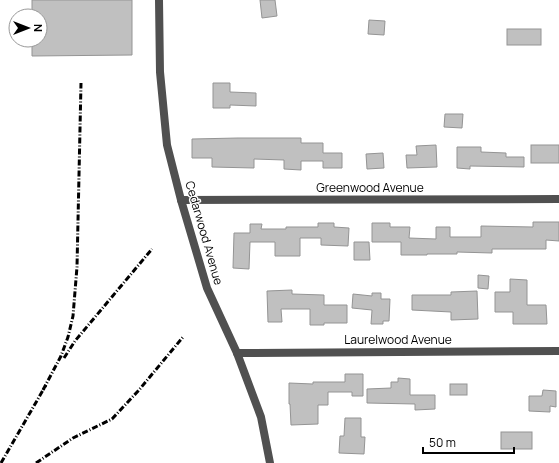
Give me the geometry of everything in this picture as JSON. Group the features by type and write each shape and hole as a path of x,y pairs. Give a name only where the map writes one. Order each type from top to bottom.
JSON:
{"street":[{"name":"Cedarwood Avenue","path":"159,0 160,72 166,145 206,288 237,353 260,417 270,463"},
{"name":"Greenwood Avenue","path":"181,200 559,199"},
{"name":"Laurelwood Avenue","path":"237,353 559,351"}],"building":[{"path":"32,0 132,0 132,55 32,56 32,48 48,48 48,8 32,8"},
{"path":"260,0 275,0 277,16 262,18"},
{"path":"369,20 385,21 384,35 368,34"},
{"path":"507,29 541,29 541,45 507,45"},
{"path":"213,83 230,83 230,92 256,93 256,106 230,105 230,108 213,108"},
{"path":"445,114 463,114 462,128 444,127"},
{"path":"301,138 301,143 323,143 323,153 342,153 342,168 323,168 323,161 301,161 301,170 284,169 284,160 254,159 254,168 212,167 212,158 192,158 192,139"},
{"path":"436,145 437,167 407,168 406,155 417,155 416,146"},
{"path":"531,145 559,145 559,163 531,163"},
{"path":"457,147 481,147 481,152 506,153 506,157 524,157 524,167 470,166 470,169 457,168"},
{"path":"383,153 384,168 367,169 366,154"},
{"path":"533,222 559,222 559,241 546,240 546,249 492,249 492,253 457,252 457,254 427,255 401,255 401,242 372,242 372,223 390,223 390,227 410,227 409,238 436,239 436,227 450,227 450,237 481,237 481,226 533,227"},
{"path":"318,223 334,223 334,227 349,228 348,246 321,245 321,238 300,238 300,256 275,256 275,242 250,242 249,269 233,268 234,233 250,233 250,224 262,224 261,229 286,229 286,227 318,227"},
{"path":"354,242 369,242 370,260 354,260"},
{"path":"478,275 489,276 488,289 478,288"},
{"path":"510,279 527,280 527,305 546,305 547,324 513,324 513,312 495,312 495,292 510,292"},
{"path":"292,290 292,294 324,295 324,305 347,305 347,323 324,323 324,325 310,325 310,309 281,309 282,322 268,322 267,291"},
{"path":"477,291 478,319 451,320 451,312 412,310 412,295 451,295 451,292"},
{"path":"372,293 381,293 381,299 390,299 389,321 383,321 383,324 371,324 372,310 352,308 353,294 372,296"},
{"path":"345,374 363,374 363,396 352,396 352,392 328,392 328,405 318,405 318,424 291,425 289,383 313,384 313,382 345,382"},
{"path":"398,378 410,379 410,395 435,395 435,409 415,410 415,404 367,403 367,389 391,388 391,382 398,382"},
{"path":"450,384 467,384 467,395 450,395"},
{"path":"543,390 556,391 556,407 550,406 550,412 529,411 529,396 542,396"},
{"path":"345,418 361,418 361,437 365,437 364,454 339,453 340,436 344,436"},
{"path":"501,432 532,432 532,449 501,449"}],"railway":[{"path":"43,390 61,356 68,337 73,316 77,267 81,83"},
{"path":"64,358 75,341 152,249"},
{"path":"36,463 73,438 112,419 139,390 183,337"},
{"path":"1,463 46,385"}]}
